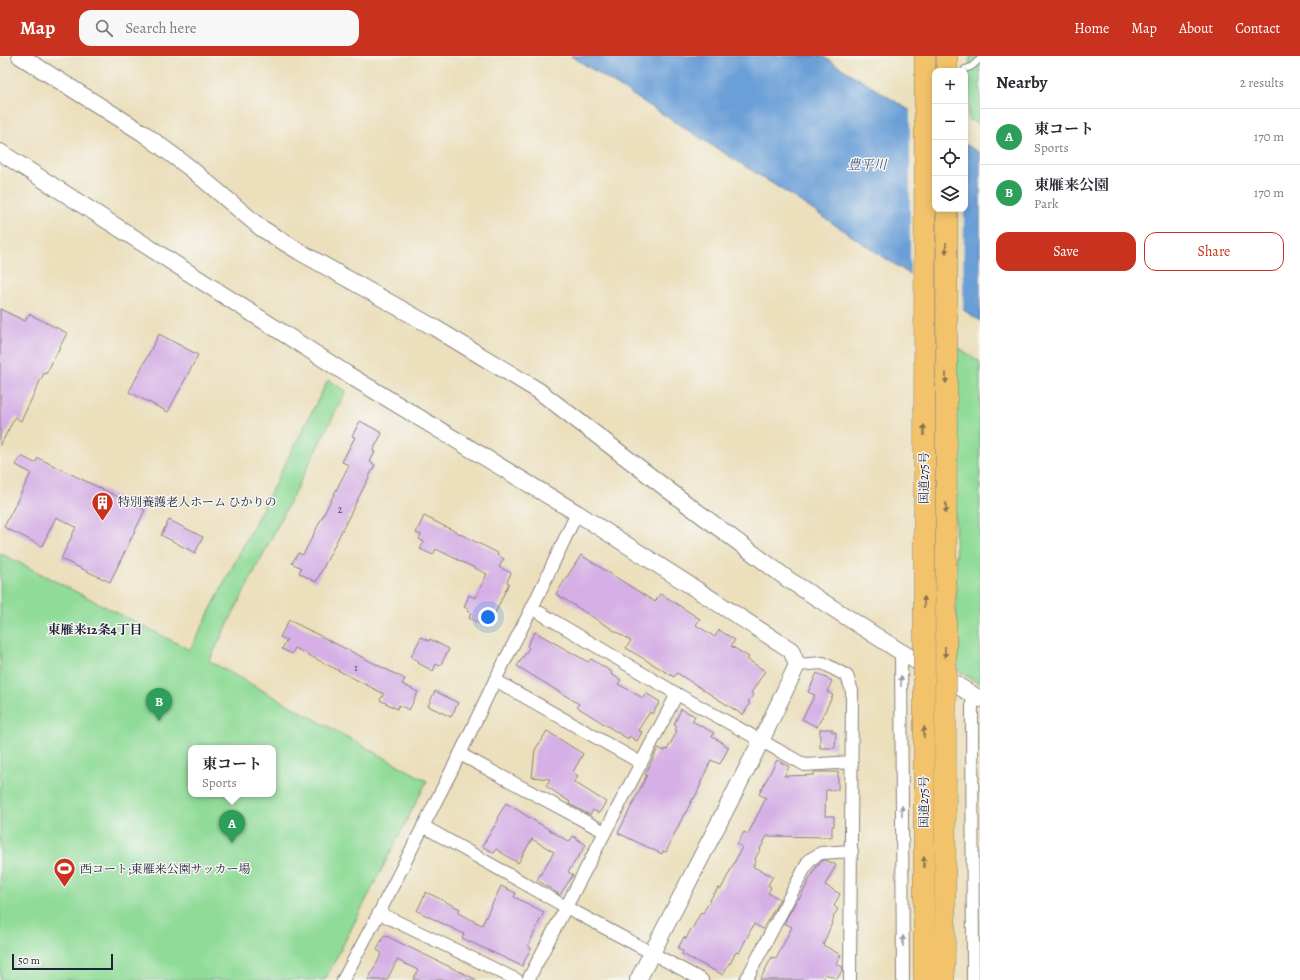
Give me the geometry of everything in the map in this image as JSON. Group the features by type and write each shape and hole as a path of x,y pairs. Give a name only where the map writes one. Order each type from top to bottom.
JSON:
{"highway":[{"name":"国道275号","path":"924,980 925,56"},
{"path":"947,56 955,68"},
{"name":"国道275号","path":"944,980 947,212"}],"street":[{"path":"20,56 143,133 190,168 261,228 300,252 435,328 539,391 789,580 901,652 976,697 973,980"},
{"path":"0,152 346,374 577,513 791,650 797,665 761,741 638,980"},
{"path":"343,980 460,754 494,680 532,608 577,513"},
{"path":"532,608 677,694 805,765 852,762"},
{"path":"901,652 903,980"},
{"path":"797,665 822,663 847,676 852,691 850,980"},
{"path":"494,680 641,763"},
{"path":"528,980 677,694"},
{"path":"460,754 605,832"},
{"path":"423,826 566,907 702,980"},
{"path":"746,980 809,860 821,853 852,851"},
{"path":"379,913 517,980"}],"lane":[{"path":"966,68 971,67 980,59"}],"green space":[{"path":"970,56 980,56 980,125 968,119"},
{"path":"953,344 980,362 980,684 957,670"},
{"path":"328,380 346,391 209,661 427,781 325,980 0,980 0,553 190,650"}],"water":[{"name":"豊平川","path":"571,56 822,56 932,124 932,212 968,212 968,146 980,153 980,321 784,191"}],"pier":[{"path":"910,108 932,121 932,212 964,212 963,313 910,277"}],"building":[{"path":"0,309 25,321 29,314 67,333 46,374 44,373 21,421 15,417 0,446"},
{"path":"159,334 198,355 168,412 129,392"},
{"path":"360,421 382,433 373,451 375,452 370,462 375,465 316,582 299,573 301,568 292,563 298,553 303,555 349,465 342,462 355,437 352,436"},
{"name":"特別養護老人ホーム ひかりの","path":"21,456 35,463 38,458 145,510 110,582 61,559 76,527 56,517 42,546 4,527 31,473 16,465"},
{"path":"424,516 498,553 497,555 504,559 499,567 511,573 507,582 509,583 488,628 469,618 471,613 467,611 469,609 464,607 469,595 475,598 487,574 436,549 433,555 420,549 424,542 419,539 421,535 416,533"},
{"path":"169,520 203,537 195,553 161,535"},
{"path":"581,555 655,602 660,594 666,597 700,619 696,625 715,637 719,630 735,640 731,646 749,657 747,659 765,671 751,693 753,695 748,702 750,703 743,715 677,673 674,677 626,648 631,641 556,594"},
{"path":"289,620 405,679 402,684 418,692 409,710 399,705 397,709 380,700 384,694 295,648 292,654 282,649 287,640 280,637"},
{"path":"535,632 588,662 591,659 612,672 611,674 621,680 618,684 643,698 646,693 660,702 652,714 650,712 638,730 642,732 637,741 629,736 628,739 577,707 579,704 517,666 529,648 527,646"},
{"path":"421,637 429,641 430,639 449,649 440,666 436,664 433,671 418,663 419,661 411,657"},
{"path":"817,673 832,681 827,692 833,695 817,727 802,719 815,695 808,692"},
{"path":"435,691 458,703 451,717 428,706"},
{"path":"681,709 695,716 692,721 714,733 712,737 729,747 720,764 711,760 694,799 693,798 684,814 666,852 663,851 662,854 618,833 647,775 645,775 658,748 665,751 666,749 667,750 677,731 675,730 677,726 674,725"},
{"path":"820,729 832,729 832,732 836,732 835,748 820,748"},
{"path":"547,731 583,754 573,772 578,776 574,782 606,802 599,813 593,810 590,815 569,804 570,802 546,786 550,779 532,777 535,750"},
{"path":"777,760 789,767 784,776 814,775 814,772 838,772 838,790 826,790 825,816 834,816 832,837 767,836 755,859 756,860 753,867 773,876 768,885 771,887 768,893 780,899 763,929 754,924 739,953 736,952 723,975 682,954 683,951 678,948 684,937 686,939 701,912 703,913 714,893 718,888 721,889 742,847 737,844 744,832 748,834 766,798 759,794"},
{"path":"506,803 569,842 573,836 586,845 568,872 573,875 560,895 537,880 554,852 532,839 518,863 496,849 494,853 482,846 499,819 497,818"},
{"path":"823,860 836,865 825,885 840,894 834,906 838,909 833,917 834,918 823,945 841,955 836,964 843,967 843,969 837,979 826,974 823,980 760,980 772,957 776,959 792,927 784,923 817,865 818,866"},
{"path":"501,886 516,893 514,897 544,912 528,946 531,948 522,966 462,938 464,934 417,911 426,892 460,909 458,913 482,925"},
{"path":"384,935 477,980 413,980 418,970 397,960 387,980 368,980 382,953 377,950"}],"place":[{"name":"特別養護老人ホーム ひかりの","path":"103,522"},
{"name":"東雁来公園","path":"159,721"},
{"name":"東コート","path":"232,843"},
{"name":"西コート;東雁来公園サッカー場","path":"65,888"}],"district":[{"name":"東雁来12条4丁目","path":"95,629"}]}
